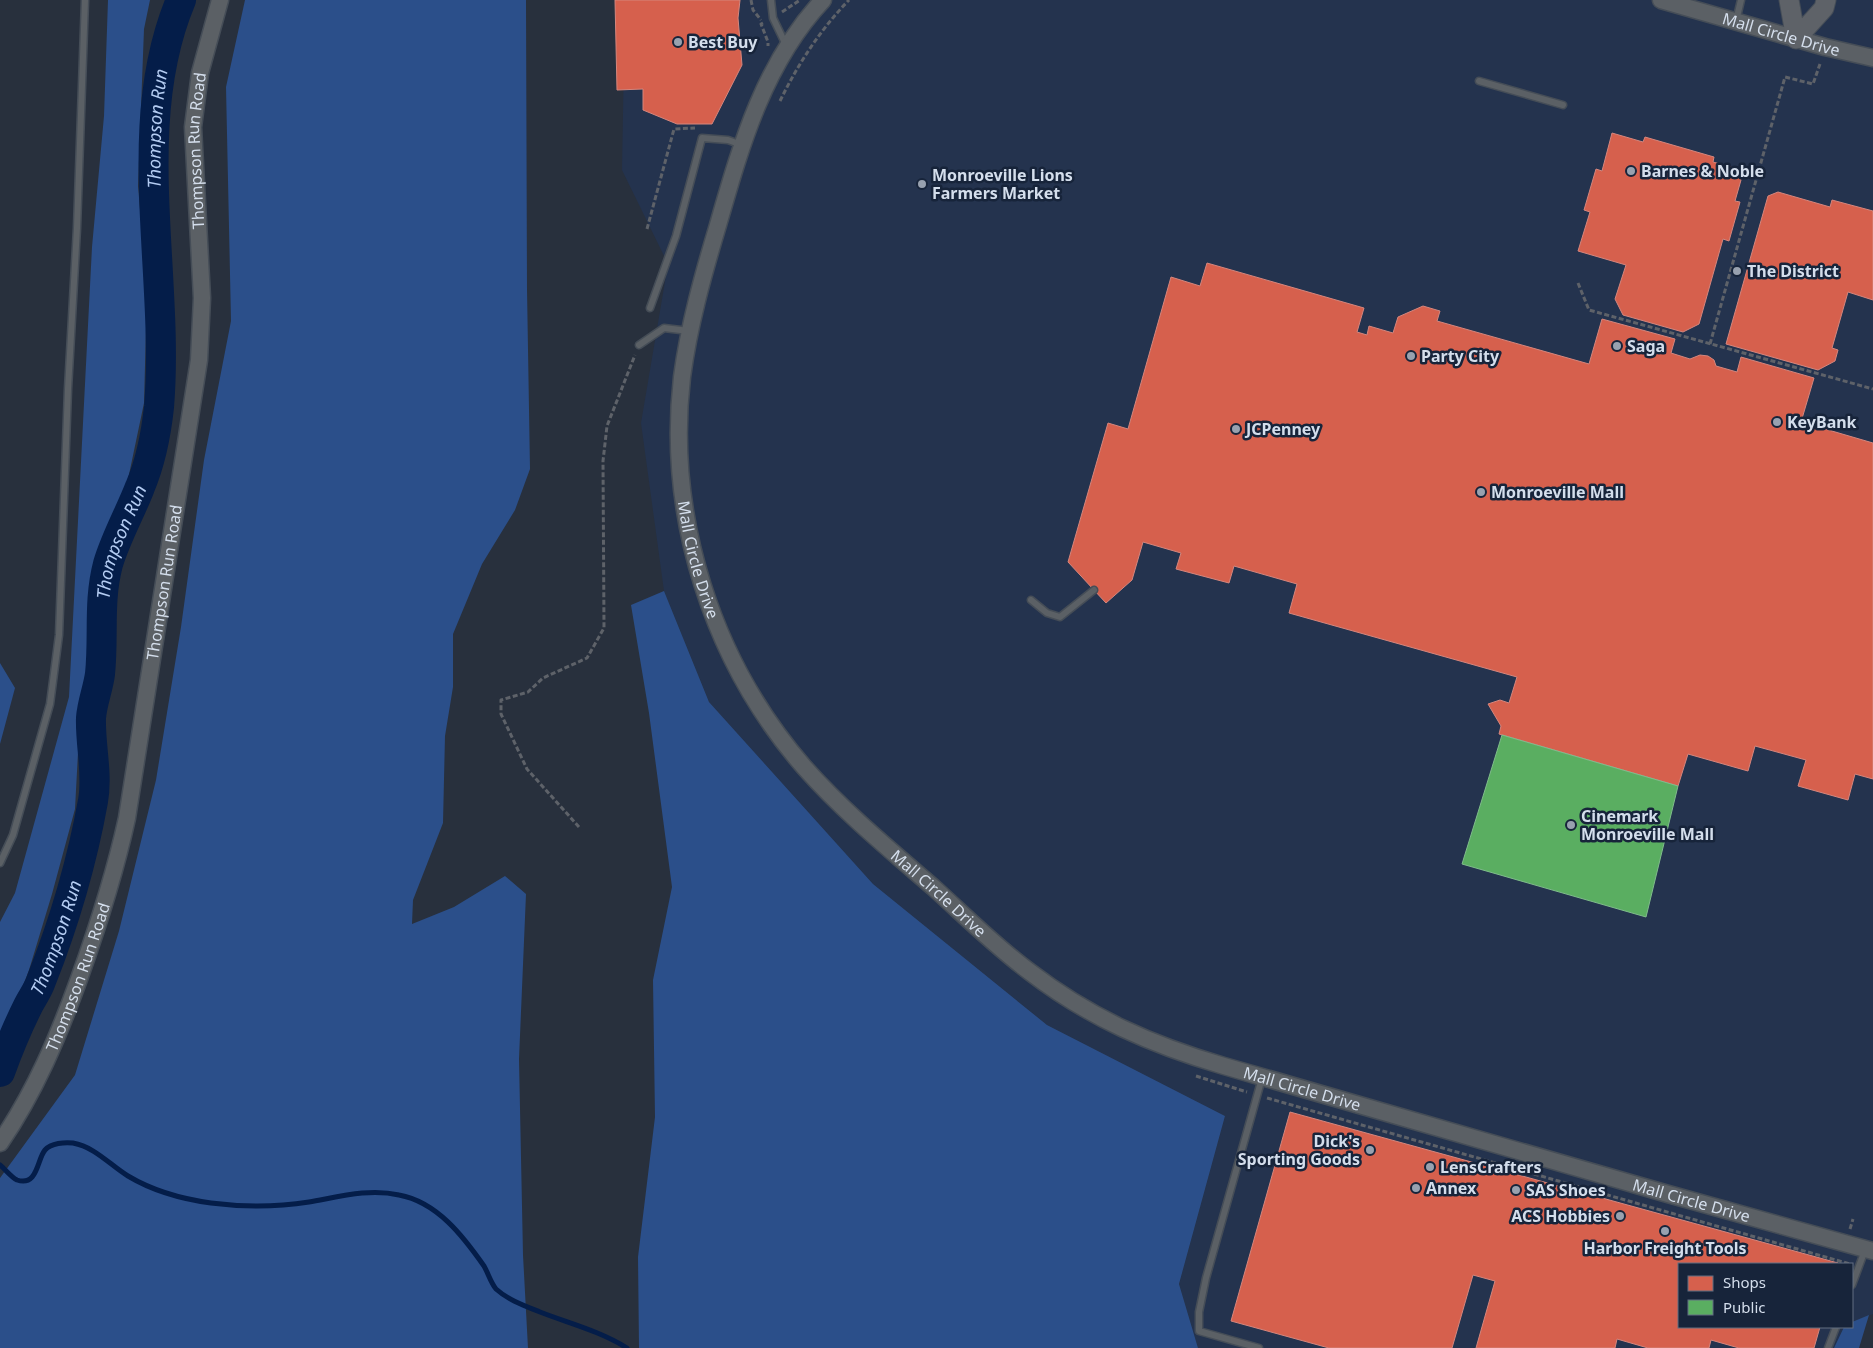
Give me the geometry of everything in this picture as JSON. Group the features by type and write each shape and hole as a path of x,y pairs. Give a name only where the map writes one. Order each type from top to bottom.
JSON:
{"main road":[{"path":"1789,0 1796,39"},
{"path":"1796,39 1824,8 1826,0"}],"street":[{"name":"Thompson Run Road","path":"0,1143 29,1098 64,1020 109,890 127,818 199,360 202,298 193,127 200,74 220,0"},
{"name":"Mall Circle Drive","path":"823,0 788,48 757,104 742,145 706,264 690,332 682,378 680,441 682,478 691,543 699,576 725,645 738,672 768,722 804,768 849,813 1028,971 1085,1009 1126,1031 1163,1047 1262,1077 1660,1192 1869,1250"},
{"name":"Mall Circle Drive","path":"1660,0 1796,39 1873,58"}],"lane":[{"path":"0,863 13,834 50,704 59,635 85,0"},
{"path":"771,0 773,18 788,48"},
{"path":"1736,22 1741,0"},
{"path":"1479,81 1563,106"},
{"path":"650,308 676,236 702,138 728,140 742,145"},
{"path":"639,345 664,328 690,332"},
{"path":"1031,600 1047,613 1060,617 1094,590"},
{"path":"1259,1348 1199,1331 1199,1312 1206,1278 1262,1077"},
{"path":"1853,1283 1869,1250"},
{"path":"1828,1348 1836,1328"}],"path":[{"path":"750,0 753,10 764,22"},
{"path":"766,54 768,42 761,24 800,0"},
{"path":"780,101 796,70 817,37 849,0"},
{"path":"1710,344 1786,76 1813,84 1820,64"},
{"path":"647,229 674,129 703,128"},
{"path":"1578,283 1589,310 1873,389"},
{"path":"579,827 527,769 501,714 501,700 528,692 543,678 587,658 604,628 603,461 607,426 639,345"},
{"path":"1194,1076 1846,1263"}],"shaded area":[{"path":"108,0 150,0 144,29 138,186 147,290 144,403 127,484 97,555 87,672 79,734 75,809 29,970 0,1046 0,922 15,893 69,697 92,247 104,116"},
{"path":"245,0 526,0 530,469 515,510 482,564 453,634 453,687 445,736 443,823 413,900 412,924 454,907 505,876 526,894 519,1059 523,1255 528,1348 0,1348 0,1178 75,1075 119,931 156,780 181,627 204,460 231,321 226,87"},
{"name":"Monroeville Mall","path":"625,0 1873,0 1873,1314 1853,1322 1853,1263 1678,1263 1678,1328 1844,1328 1834,1348 1198,1348 1179,1284 1225,1116 1047,1025 873,884 709,702 664,591 641,423 668,264 622,170"},
{"path":"664,591 709,702 873,884 1047,1025 1225,1116 1179,1284 1198,1348 639,1348 638,1257 655,1117 653,980 672,887 649,713 631,605"},
{"path":"0,663 15,688 0,744"},
{"path":"1869,1315 1859,1348 1834,1348 1844,1328 1853,1328 1853,1322"}],"building: Shops":[{"name":"Best Buy","path":"615,0 740,0 738,18 742,65 712,124 677,124 643,110 643,89 617,90"},
{"path":"1612,133 1643,142 1645,137 1714,157 1713,162 1734,168 1741,180 1735,201 1740,202 1729,241 1723,239 1699,324 1683,332 1623,315 1615,299 1626,265 1578,251 1590,212 1584,210 1596,169 1602,171"},
{"path":"1778,192 1830,207 1832,200 1873,211 1873,300 1848,292 1832,348 1838,350 1835,361 1818,370 1726,344 1768,196"},
{"name":"Monroeville Mall","path":"1207,263 1364,308 1357,332 1367,335 1369,326 1393,333 1398,317 1423,306 1440,311 1437,321 1589,364 1602,319 1675,339 1671,353 1690,359 1700,355 1708,356 1714,360 1716,366 1737,372 1741,357 1814,378 1801,422 1873,443 1873,779 1855,774 1848,800 1798,786 1806,760 1755,746 1748,771 1688,754 1678,786 1499,734 1501,726 1488,704 1500,700 1509,703 1517,677 1289,613 1297,584 1234,566 1229,583 1176,569 1181,553 1143,542 1132,580 1106,603 1068,562 1108,423 1128,429 1171,277 1200,286"},
{"name":"Annex","path":"1290,1112 1838,1263 1678,1263 1678,1328 1820,1328 1814,1348 1739,1348 1711,1340 1709,1348 1648,1348 1617,1339 1615,1348 1476,1348 1495,1281 1473,1275 1452,1348 1329,1348 1231,1321"}],"building: Public":[{"name":"Cinemark Monroeville Mall","path":"1502,735 1678,786 1646,917 1462,864"}],"waterway":[{"name":"Thompson Run","path":"0,1072 16,1031 38,988 49,959 72,892 83,847 94,791 91,718 100,674 102,605 105,578 115,544 144,477 156,428 159,407 161,356 154,201 154,149 157,98 165,48 181,0"},
{"path":"0,1165 17,1180 29,1180 36,1171 45,1150 54,1144 73,1143 88,1148 128,1176 147,1186 179,1197 211,1203 272,1206 376,1192 413,1199 437,1213 458,1232 484,1266 494,1287 511,1300 595,1332 627,1348"}],"place":[{"name":"Best Buy","path":"678,42"},
{"name":"Barnes & Noble","path":"1631,171"},
{"name":"Monroeville Lions Farmers Market","path":"922,184"},
{"name":"The District","path":"1737,271"},
{"name":"Saga","path":"1617,346"},
{"name":"Party City","path":"1411,356"},
{"name":"KeyBank","path":"1777,422"},
{"name":"JCPenney","path":"1236,429"},
{"name":"Monroeville Mall","path":"1481,492"},
{"name":"Cinemark Monroeville Mall","path":"1571,825"},
{"name":"Dick's Sporting Goods","path":"1370,1150"},
{"name":"LensCrafters","path":"1430,1167"},
{"name":"Annex","path":"1416,1188"},
{"name":"SAS Shoes","path":"1516,1190"},
{"name":"ACS Hobbies","path":"1620,1216"},
{"name":"Harbor Freight Tools","path":"1665,1231"}]}
